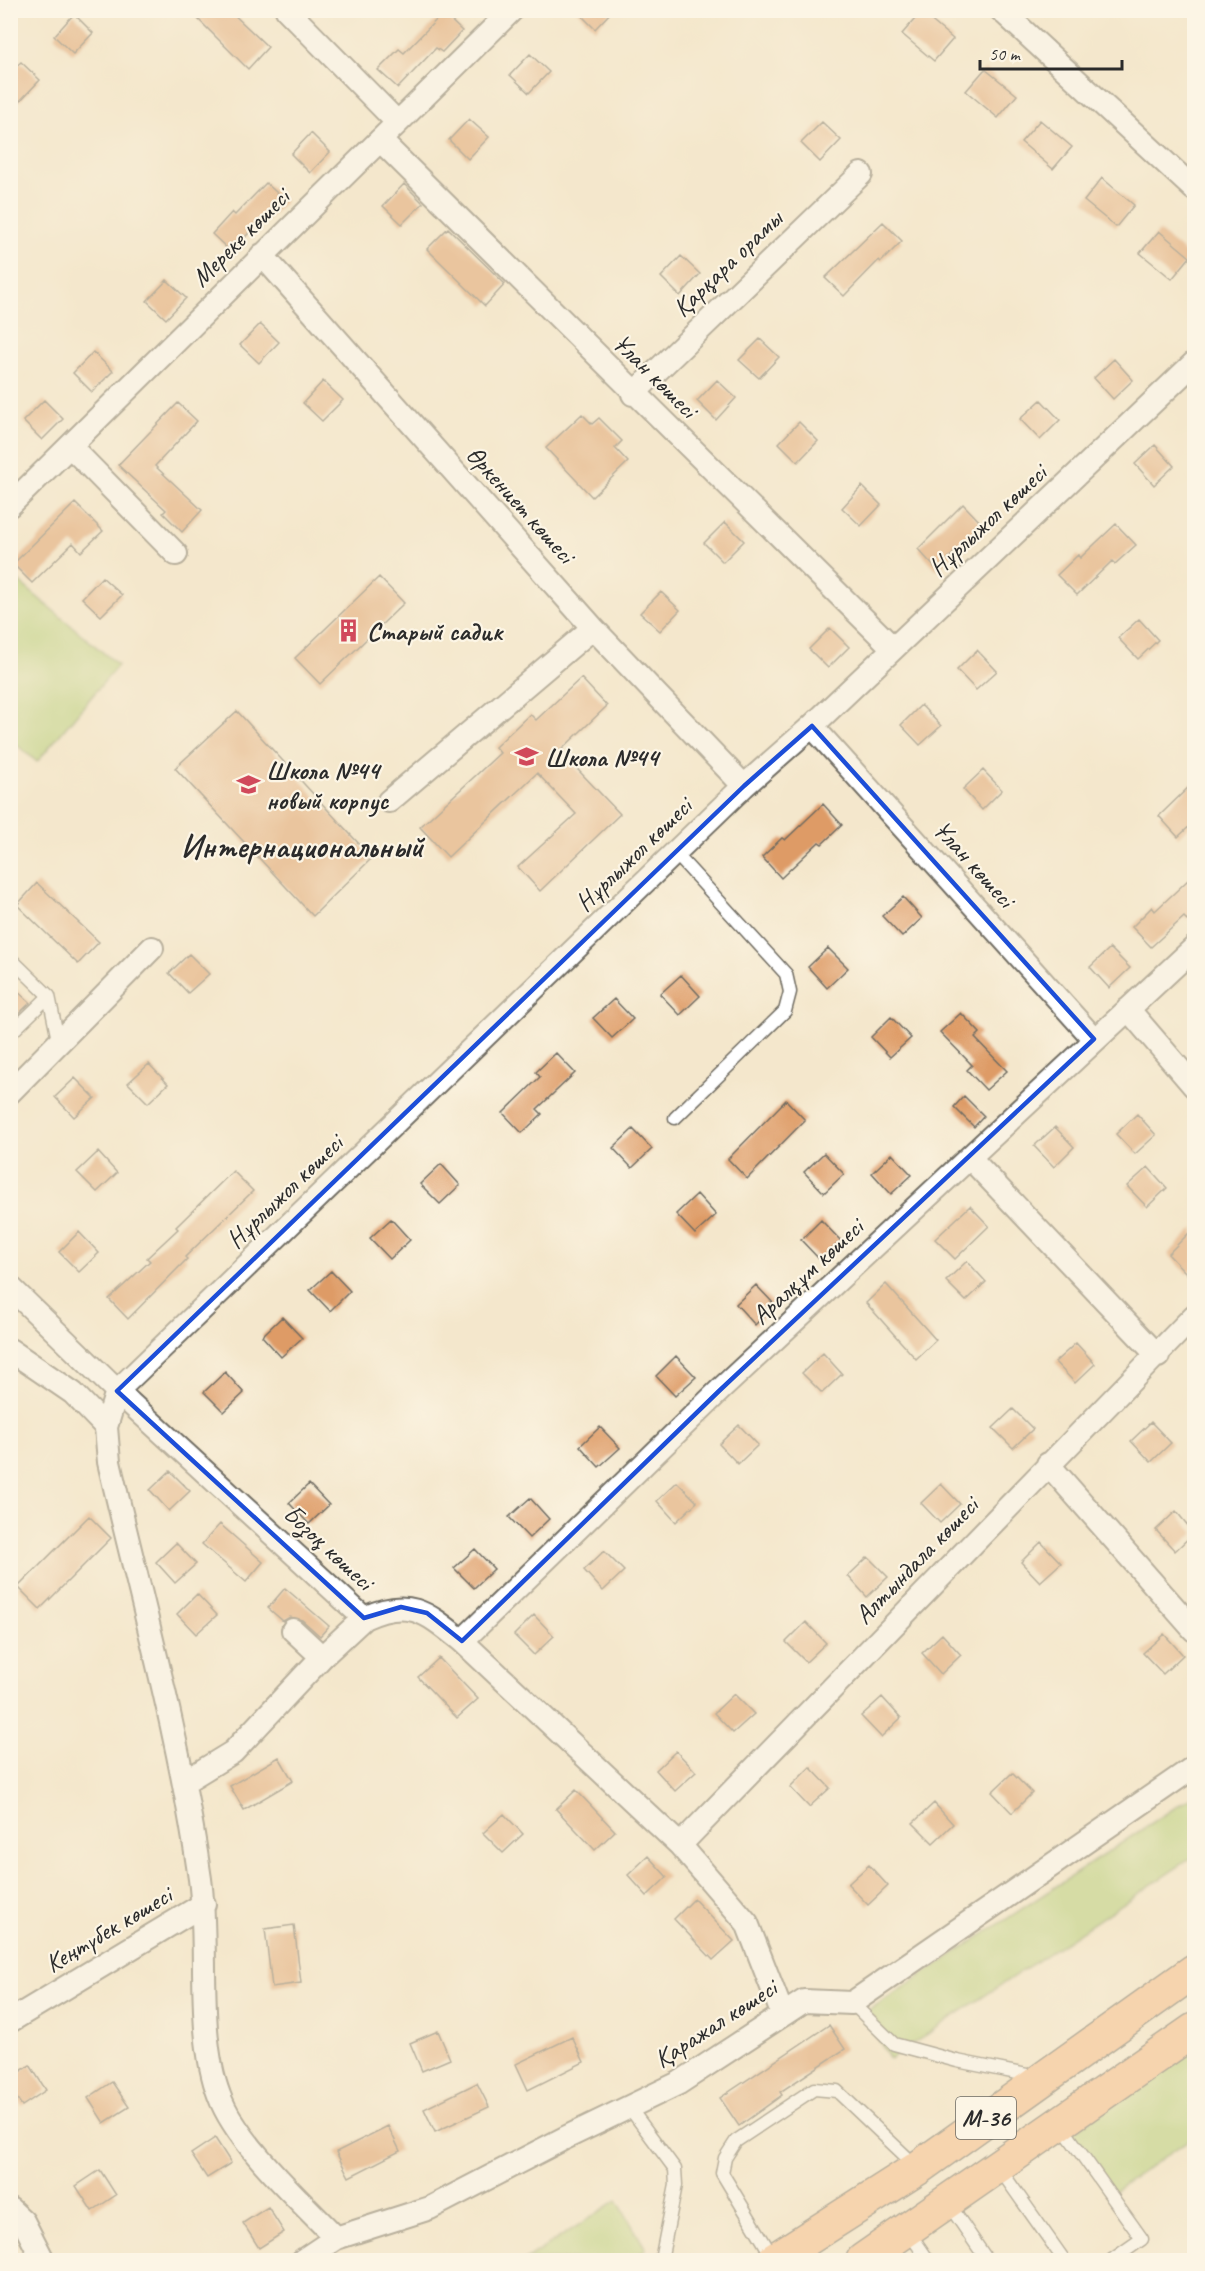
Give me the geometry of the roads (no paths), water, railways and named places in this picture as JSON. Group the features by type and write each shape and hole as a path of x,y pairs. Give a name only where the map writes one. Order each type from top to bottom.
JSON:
{"main road":[{"name":"M-36","path":"774,2260 918,2168 1194,1971"},
{"name":"M-36","path":"863,2260 1194,2030"}],"street":[{"path":"287,10 397,122"},
{"name":"Мереке көшесі","path":"10,505 512,10"},
{"path":"1001,10 1194,189"},
{"name":"Ұлан көшесі","path":"380,140 633,394 893,648"},
{"name":"Қарқара орамы","path":"633,394 861,174"},
{"name":"Өркениет көшесі","path":"262,255 593,628 744,786"},
{"name":"Нұрлыжол көшесі","path":"117,1391 744,786 812,726 1194,363"},
{"path":"70,446 176,554"},
{"path":"389,801 593,628"},
{"name":"Ұлан көшесі","path":"812,726 1094,1039"},
{"path":"10,1092 58,1040 152,948"},
{"name":"Аралқұм көшесі","path":"462,1641 719,1390 971,1159 1094,1039 1194,948"},
{"path":"1128,1009 1194,1086"},
{"path":"971,1159 1158,1356"},
{"name":"Бозоқ көшесі","path":"10,1287 117,1391 364,1618 401,1607 428,1613 462,1641 680,1845 747,1923 782,2013"},
{"name":"Алтындала көшесі","path":"680,1845 1048,1464 1158,1356 1194,1316"},
{"path":"10,1350 73,1393 106,1427"},
{"path":"117,1391 106,1427 109,1462 184,1782 204,1904 209,2047 218,2094 234,2128 336,2238"},
{"path":"1048,1464 1194,1630"},
{"path":"184,1782 233,1752 322,1656 364,1618"},
{"path":"293,1630 322,1656"},
{"path":"852,2002 1194,1767"},
{"name":"Кеңтүбек көшесі","path":"10,2021 204,1904"},
{"name":"Қаражал көшесі","path":"303,2260 336,2238 430,2208 679,2083 782,2013 804,2001 852,2002"},
{"path":"10,2208 23,2220 43,2260"}],"lane":[{"path":"675,854 786,974 790,992 784,1011 675,1118"},
{"path":"10,958 49,996 58,1040"},
{"path":"10,1034 49,996"},
{"path":"852,2002 894,2044 957,2061 1041,2078"},
{"path":"774,2260 723,2174 724,2158 736,2141 814,2089 837,2091 918,2168"},
{"path":"629,2107 675,2169 676,2185 662,2260"},
{"path":"1060,2124 1142,2240 1112,2260"},
{"path":"998,2167 1064,2260"},
{"path":"948,2202 987,2260"},
{"path":"907,2230 928,2260"}],"place":[{"name":"Старый садик","path":"349,631"},
{"name":"Школа №44","path":"527,757"},
{"name":"Школа №44 новый корпус","path":"248,785"}],"district":[{"name":"Интернациональный","path":"302,846"}]}
